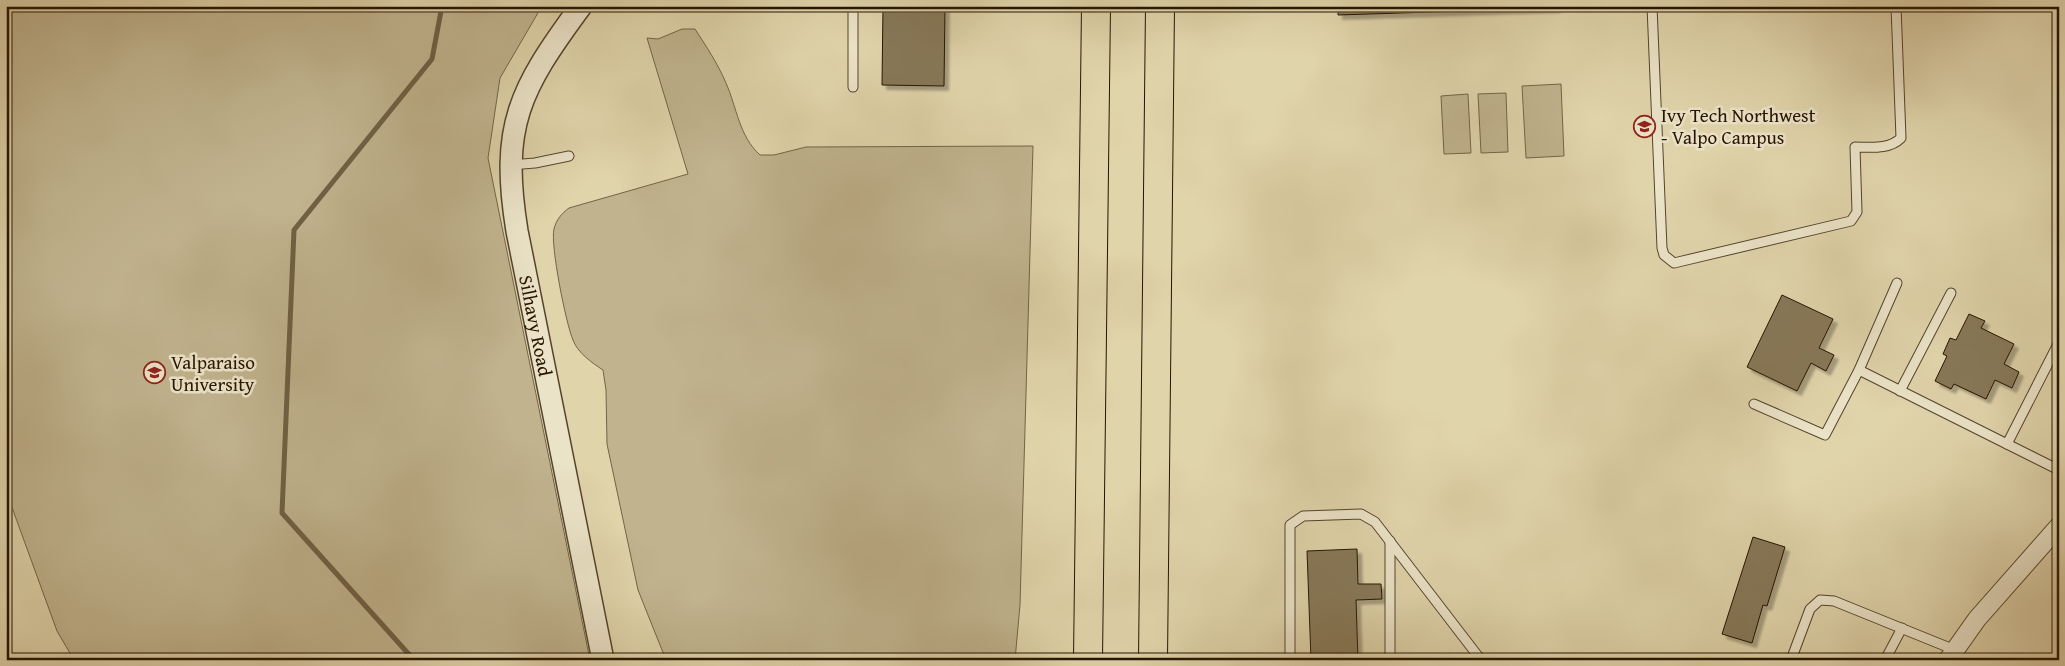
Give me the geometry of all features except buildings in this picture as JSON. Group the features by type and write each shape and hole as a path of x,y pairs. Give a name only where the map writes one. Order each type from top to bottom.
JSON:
{"highway":[{"path":"1088,660 1096,6"},
{"path":"1153,660 1160,6"},
{"path":"1080,660 1089,622"}],"street":[{"name":"Silhavy Road","path":"581,6 545,54 530,80 518,112 510,165 511,193 517,232 603,660"},
{"path":"1952,655 1977,619 2059,526"}],"lane":[{"path":"853,6 853,86"},
{"path":"1652,6 1662,248 1664,255 1674,263 1851,222 1857,212 1854,147 1886,146 1895,144 1901,138 1896,6"},
{"path":"510,165 535,163 569,156"},
{"path":"1754,404 1825,435 1859,370 1897,283"},
{"path":"1900,391 1951,293"},
{"path":"2007,444 2058,344"},
{"path":"1859,370 2059,470"},
{"path":"1290,660 1290,525 1303,516 1361,514 1375,522 1481,660"},
{"path":"1390,541 1390,660"},
{"path":"1791,660 1810,608 1820,600 1834,601 1902,628 1952,655"},
{"path":"1885,660 1902,628"}],"shaded area":[{"name":"Valparaiso University","path":"6,6 542,6 500,78 488,158 590,660 74,660 57,631 6,491"},
{"path":"682,29 695,29 708,49 726,83 747,139 760,155 774,155 806,147 1033,146 1020,605 1015,660 666,660 638,590 607,444 606,390 603,370 581,353 573,340 559,284 553,237 556,223 569,208 688,174 647,38 658,39"},
{"path":"1561,84 1564,156 1526,158 1522,86"},
{"path":"1506,93 1508,152 1481,153 1478,94"},
{"path":"1468,94 1471,153 1444,154 1441,96"}],"waterway":[{"path":"414,660 282,513 294,230 432,59 442,6"}],"place":[{"name":"Ivy Tech Northwest - Valpo Campus","path":"1645,126"},
{"name":"Valparaiso University","path":"155,373"}]}
